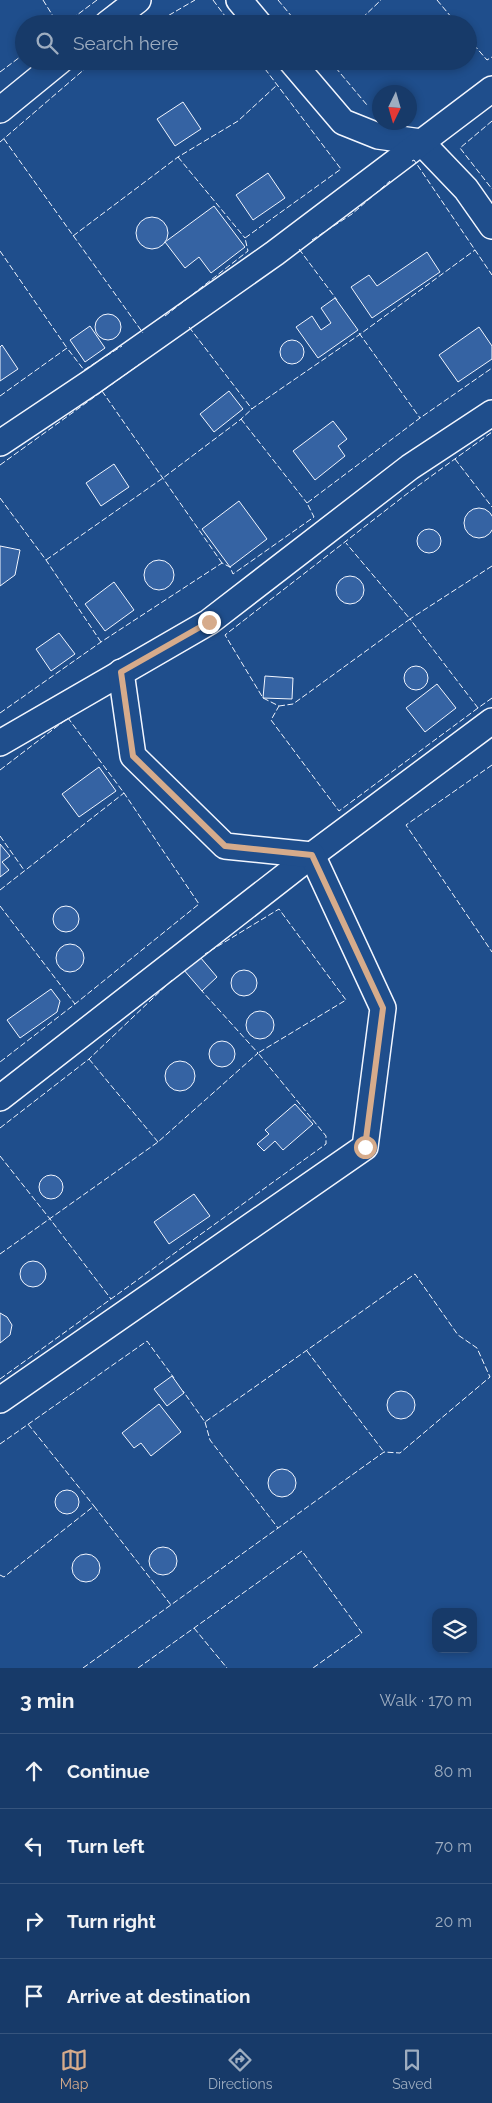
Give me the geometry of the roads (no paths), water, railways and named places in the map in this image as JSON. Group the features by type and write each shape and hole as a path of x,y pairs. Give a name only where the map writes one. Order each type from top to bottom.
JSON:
{"street":[{"path":"119,15 138,0"},
{"path":"239,0 252,15"},
{"path":"0,110 49,70"},
{"path":"299,70 343,122 378,136 421,142 466,189 492,226"},
{"path":"0,443 94,381 275,253 492,89"},
{"path":"0,743 209,622 410,467 492,413"},
{"path":"121,672 133,756 225,846 312,855"},
{"path":"0,1098 312,855 492,721"},
{"path":"0,1400 365,1147 383,1008 312,855"}]}
